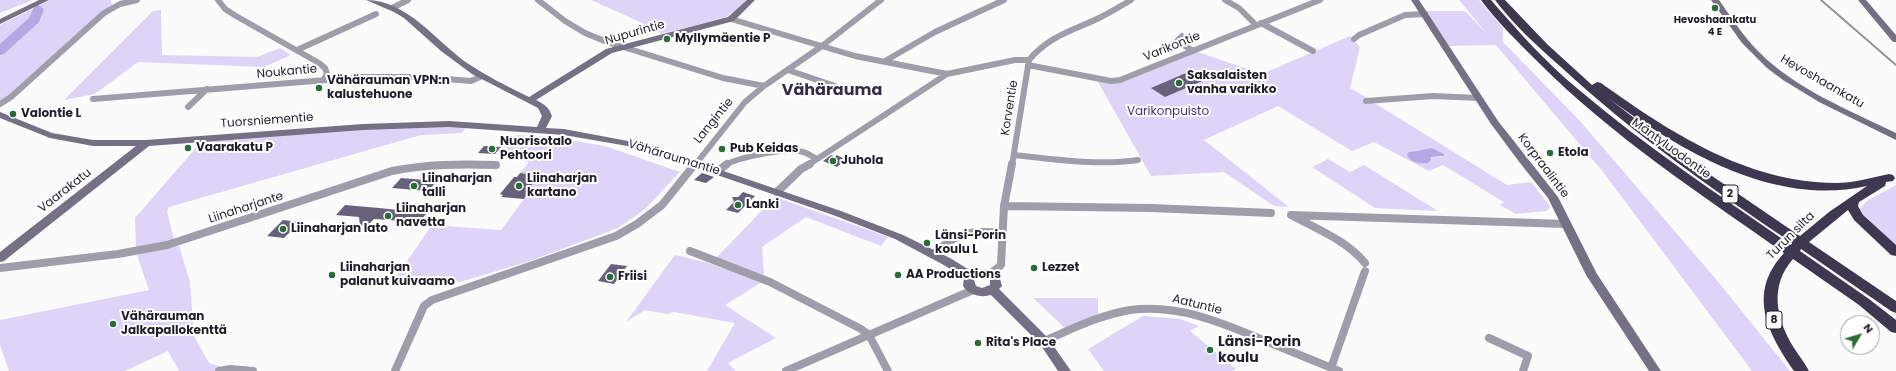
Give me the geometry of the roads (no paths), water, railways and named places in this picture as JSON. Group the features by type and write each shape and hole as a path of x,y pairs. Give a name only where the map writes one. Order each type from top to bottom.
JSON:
{"highway":[{"name":"Mäntyluodontie","path":"1486,0 1524,43 1573,91 1641,146 1864,302 1896,328"},
{"name":"Mäntyluodontie","path":"1500,0 1544,47 1612,107 1661,145 1896,308"},
{"path":"1544,47 1552,51 1621,103 1688,144 1717,159 1744,170 1785,181 1835,187 1852,186 1892,176"},
{"name":"Turun silta","path":"1802,371 1785,345 1777,328 1770,306 1772,283 1780,265 1814,230 1854,200 1892,176"},
{"path":"1854,200 1852,206 1858,217 1896,252"}],"street":[{"path":"0,22 45,0"},
{"path":"0,104 11,97 104,13 120,4 137,0"},
{"path":"218,0 225,9 236,16 297,50 325,68 327,74 324,79"},
{"path":"370,0 394,7 411,18 447,52 482,76 510,92 530,100 545,110 547,116 546,121 540,130"},
{"path":"394,7 408,0"},
{"path":"538,0 565,22 585,33 607,42 723,78 764,86"},
{"name":"Nupurintie","path":"530,100 597,58 624,47 731,19 751,0"},
{"name":"Langintie","path":"395,371 424,306 432,300 460,288 580,249 629,230 662,205 745,102 764,86 822,46 881,0"},
{"path":"885,61 935,32 1004,0"},
{"path":"1028,63 1039,48 1053,38 1102,17 1131,0"},
{"path":"1225,0 1239,8 1259,24 1313,51"},
{"name":"Varikontie","path":"947,74 1015,60 1111,81 1120,80 1320,0"},
{"name":"Korpraalintie","path":"1415,0 1494,122 1553,198 1605,297 1655,371"},
{"name":"Hevoshaankatu","path":"1715,0 1748,46 1778,72 1824,99 1896,137"},
{"path":"1862,0 1896,40"},
{"path":"297,50 376,14"},
{"path":"1354,39 1359,35 1405,15 1425,14"},
{"path":"731,19 855,56 947,74"},
{"path":"1182,36 1177,41 1193,51"},
{"name":"Korventie","path":"990,274 1000,265 1004,206 1014,155 1028,63"},
{"path":"788,70 835,86"},
{"path":"777,192 801,169 947,74"},
{"name":"Noukantie","path":"93,99 324,79 397,77 471,81 482,76"},
{"path":"188,107 207,89"},
{"path":"1366,101 1434,96 1479,98"},
{"name":"Tuorsniementie","path":"0,115 32,129 65,139 93,143 146,142 363,127 449,124 540,130"},
{"name":"Vähäraumantie","path":"540,130 564,132 641,146 718,171 876,228 933,254 970,276"},
{"name":"Vaarakatu","path":"0,258 146,142"},
{"path":"718,171 726,164 736,160 788,150 803,152 817,159"},
{"path":"1014,155 1106,163 1124,163 1138,160"},
{"name":"Liinaharjante","path":"0,268 118,254 167,245 392,171 417,165 496,165"},
{"path":"1004,206 1151,208 1271,213"},
{"path":"1331,368 1365,267 1362,258 1351,249 1291,215 1566,224"},
{"path":"933,254 951,239 964,233 980,231 1002,233"},
{"path":"690,251 770,282 869,335 888,371"},
{"path":"973,290 968,283 970,276 980,273 990,274 995,278 996,282 993,290"},
{"path":"786,371 973,290 982,292 993,290"},
{"path":"993,290 1044,340 1065,371"},
{"name":"Aatuntie","path":"1044,340 1115,314 1157,308 1175,310 1212,320 1339,371"},
{"path":"1489,338 1528,356 1523,371"},
{"path":"219,371 230,369 253,371"}],"waterway":[{"path":"0,51 35,19 38,9"}],"railway":[{"path":"1821,0 1896,65"}],"place":[{"name":"Hevoshaankatu 4 E","path":"1715,8"},
{"name":"Myllymäentie P","path":"667,39"},
{"name":"Saksalaisten vanha varikko","path":"1179,83"},
{"name":"Vähärauman VPN:n kalustehuone","path":"319,88"},
{"name":"Valontie L","path":"13,114"},
{"name":"Vaarakatu P","path":"188,148"},
{"name":"Nuorisotalo Pehtoori","path":"492,149"},
{"name":"Pub Keidas","path":"722,149"},
{"name":"Etola","path":"1550,153"},
{"name":"Juhola","path":"833,161"},
{"name":"Liinaharjan talli","path":"414,186"},
{"name":"Liinaharjan kartano","path":"519,186"},
{"name":"Lanki","path":"738,205"},
{"name":"Liinaharjan navetta","path":"388,216"},
{"name":"Liinaharjan lato","path":"283,229"},
{"name":"Länsi-Porin koulu L","path":"927,243"},
{"name":"Lezzet","path":"1034,268"},
{"name":"Liinaharjan palanut kuivaamo","path":"332,275"},
{"name":"AA Productions","path":"898,275"},
{"name":"Friisi","path":"610,277"},
{"name":"Vähärauman Jalkapallokenttä","path":"113,324"},
{"name":"Rita's Place","path":"978,343"},
{"name":"Länsi-Porin koulu","path":"1210,350"}],"district":[{"name":"Vähärauma","path":"832,91"}],"park label":[{"name":"Varikonpuisto","path":"1168,112"}]}
